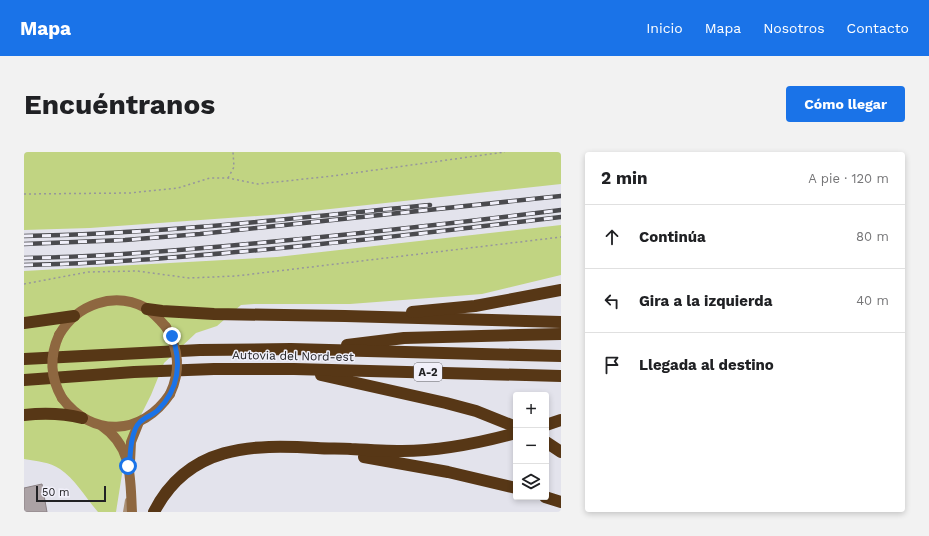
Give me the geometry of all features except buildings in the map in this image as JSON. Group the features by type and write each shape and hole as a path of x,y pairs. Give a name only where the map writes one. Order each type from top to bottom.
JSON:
{"highway":[{"path":"361,316 475,306 561,290"},
{"path":"147,309 214,314 361,316 561,322"},
{"path":"24,323 74,316"},
{"path":"315,350 404,338 561,334"},
{"name":"Autovia del Nord-est","path":"24,359 200,350 315,350 561,356"},
{"name":"Autovia del Nord-est","path":"24,380 134,372 214,369 294,369 561,376"},
{"path":"294,369 422,397 476,411 513,427"},
{"path":"24,415 54,413 68,414 82,418"},
{"path":"549,424 561,420"},
{"path":"154,512 172,484 191,468 209,459 230,452 256,447 287,446 397,451 438,450 480,443 513,429"},
{"path":"549,444 561,452"},
{"path":"318,448 448,472 513,487"},
{"path":"549,498 561,502"}],"main road":[{"path":"111,300 135,304 147,309 157,316 166,327 175,345 178,364 177,376 170,394 156,411 139,422 111,427 100,425 82,418 74,412 62,398 54,381 52,366 53,351 59,335 67,322 92,305 111,300"},
{"path":"129,472 131,442 139,422"},
{"path":"100,425 116,437 126,456 129,472 132,512"}],"lane":[{"path":"125,512 129,472"}],"path":[{"path":"228,178 234,167 233,152"},
{"path":"24,194 130,193 178,188 210,178 228,178 258,184 332,176 505,152"},
{"path":"24,284 42,282 88,272 137,271 189,278 236,276 561,237"}],"green space":[{"path":"24,152 561,152 561,184 284,214 90,228 24,230"},
{"path":"561,225 561,275 482,294 350,304 241,305 217,326 196,333 164,363 151,395 127,443 116,512 98,512 71,478 60,469 43,462 24,459 24,271 277,257"}],"railway":[{"path":"24,244 125,240 200,234 561,196"},
{"path":"24,236 75,235 177,229 430,205"},
{"path":"24,258 116,255 208,248 305,239 561,210"},
{"path":"24,265 113,262 171,258 373,239 561,217"}],"route":[{"path":"128,466 129,472 131,442 139,422 150,416 164,404 174,386 177,376 178,356 172,336"}]}
